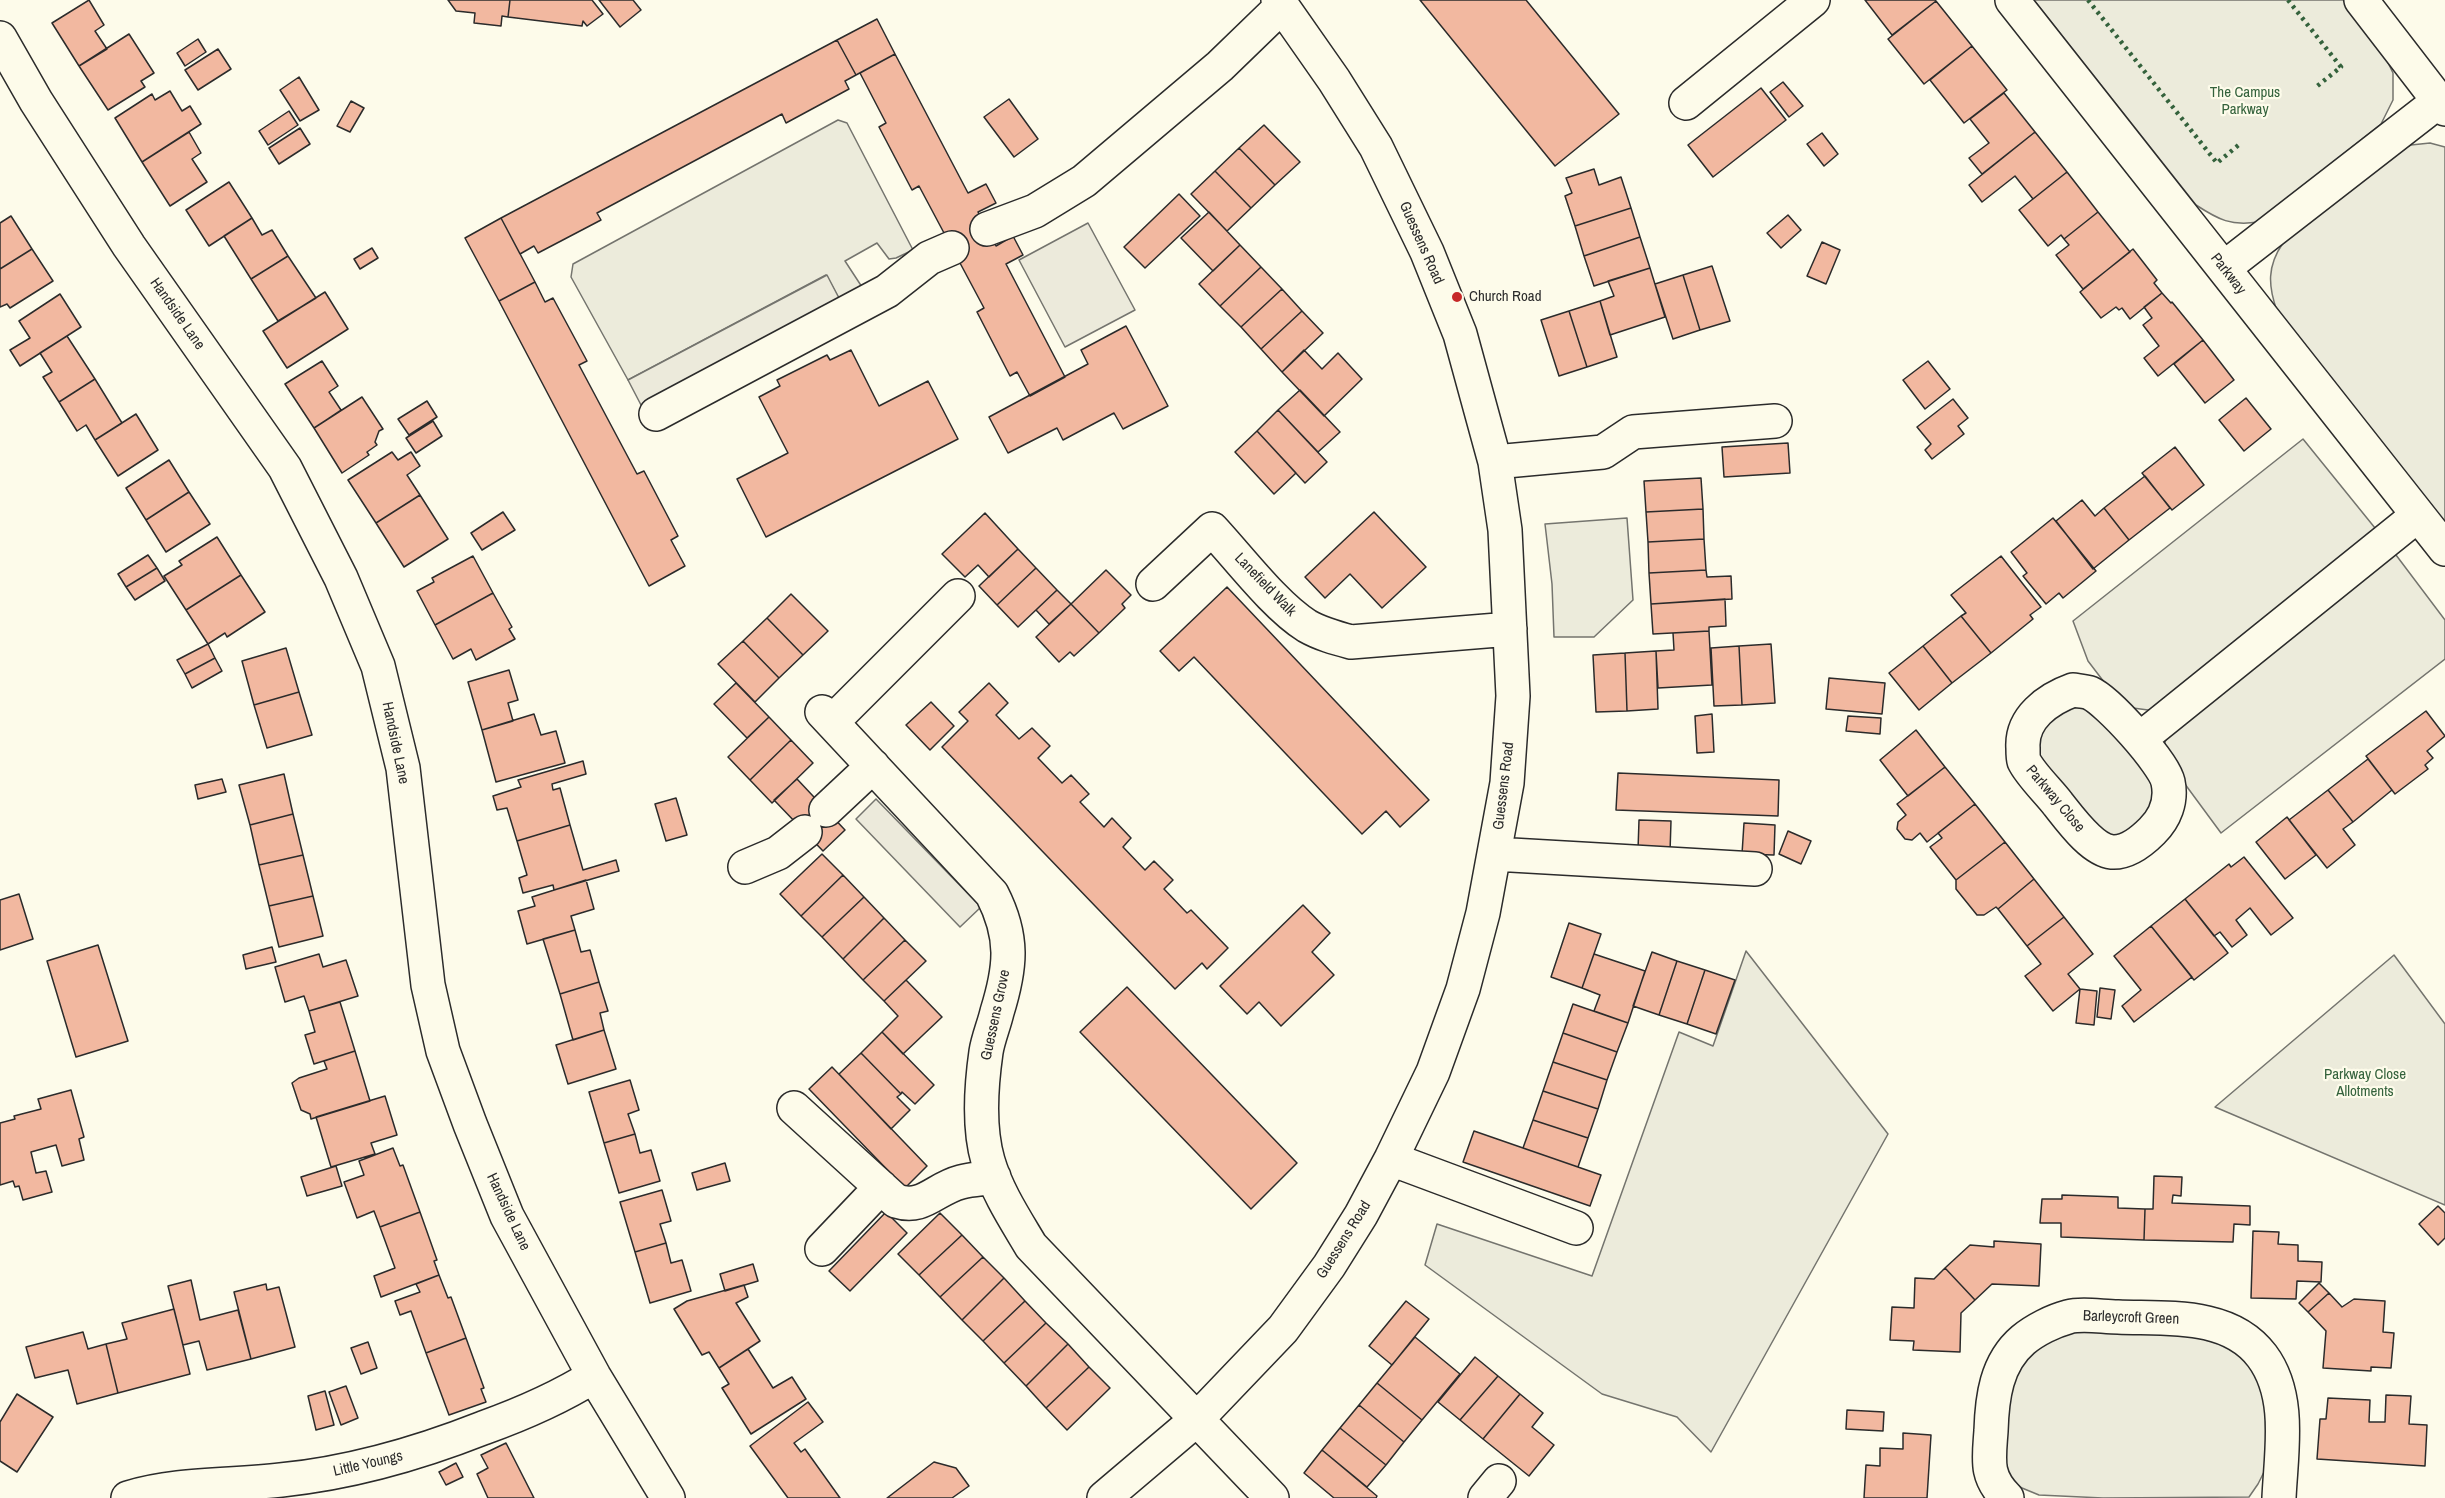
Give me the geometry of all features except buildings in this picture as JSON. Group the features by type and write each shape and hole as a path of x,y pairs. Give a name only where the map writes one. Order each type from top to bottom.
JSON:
{"street":[{"path":"1686,103 1813,0"},
{"name":"Parkway","path":"2012,0 2445,549"},
{"path":"2224,268 2442,105 2361,0"},
{"path":"987,229 1035,211 1084,181 1220,66 1280,3"},
{"name":"Guessens Road","path":"1104,1498 1196,1420 1282,1329 1316,1284 1361,1215 1433,1072 1463,989 1484,913 1507,783 1513,696 1505,530 1495,462 1460,334 1427,252 1376,147 1334,80 1280,3"},
{"name":"Handside Lane","path":"0,38 36,101 129,246 285,468 341,578 378,666 403,768 428,985 443,1051 507,1216 594,1376 668,1498"},
{"path":"656,414 887,291 929,258 952,248"},
{"path":"1495,462 1604,452 1633,432 1775,421"},
{"path":"2140,739 2418,515"},
{"name":"Lanefield Walk","path":"1153,584 1212,529 1289,612 1308,627 1329,636 1351,642 1510,629"},
{"name":"Guessens Grove","path":"958,596 827,717 992,894 1004,916 1009,945 1005,987 986,1050 981,1113 987,1160 1005,1203 1031,1246 1272,1498"},
{"name":"Parkway Close","path":"2073,690 2089,692 2105,702 2140,739 2168,780 2168,805 2163,820 2149,834 2127,850 2111,852 2096,845 2077,828 2024,760 2022,739 2028,722 2054,697 2073,690"},
{"path":"745,867 778,854 873,766"},
{"path":"1494,854 1755,869"},
{"path":"794,1108 896,1202 908,1205 917,1204 940,1190 961,1182 994,1177"},
{"path":"1391,1159 1576,1228"},
{"path":"822,1249 881,1187"},
{"name":"Barleycroft Green","path":"2007,1498 1995,1486 1989,1470 1993,1395 2004,1363 2022,1340 2041,1328 2070,1316 2193,1320 2220,1326 2245,1340 2262,1356 2275,1381 2283,1416 2279,1498"},
{"name":"Little Youngs","path":"128,1498 154,1490 282,1480 354,1470 427,1450 491,1425 562,1396 594,1376"}],"green space":[{"name":"The Campus Parkway","path":"2034,0 2343,0 2381,48 2393,73 2393,100 2381,124 2258,222 2226,221 2196,205"},
{"path":"838,120 847,123 913,250 889,259 877,243 845,261 862,287 840,300 826,275 628,380 571,277 573,264"},
{"path":"2430,143 2445,147 2445,525 2277,311 2271,285 2274,260 2283,243 2398,150 2411,145"},
{"path":"2303,439 2375,528 2375,538 2163,707 2148,710 2133,708 2117,699 2088,661 2073,621"},
{"path":"1627,518 1633,600 1594,637 1554,637 1552,584 1545,524"},
{"path":"2393,551 2445,620 2445,659 2221,833 2165,757 2165,742 2173,725"},
{"path":"2080,702 2154,774 2151,818 2118,838 2103,835 2040,762 2037,733 2043,721"},
{"path":"1746,951 1888,1134 1711,1452 1677,1417 1602,1394 1425,1265 1437,1224 1592,1276 1679,1032 1713,1046"},
{"name":"Parkway Close Allotments","path":"2394,955 2445,1024 2445,1205 2215,1107"},
{"path":"2070,1330 2220,1337 2252,1366 2270,1415 2267,1466 2249,1497 2103,1498 2039,1495 2022,1488 2012,1480 2002,1464 2007,1394 2017,1368 2033,1349"}],"shaded area":[{"path":"1088,223 1135,310 1065,347 1019,260"},
{"path":"827,275 840,300 641,405 628,380"},
{"path":"876,799 981,907 960,927 856,819"}],"hedge":[{"path":"2088,0 2217,163 2241,143"},
{"path":"2288,0 2341,67 2316,87"}],"place":[{"name":"Church Road","path":"1457,297"}]}
